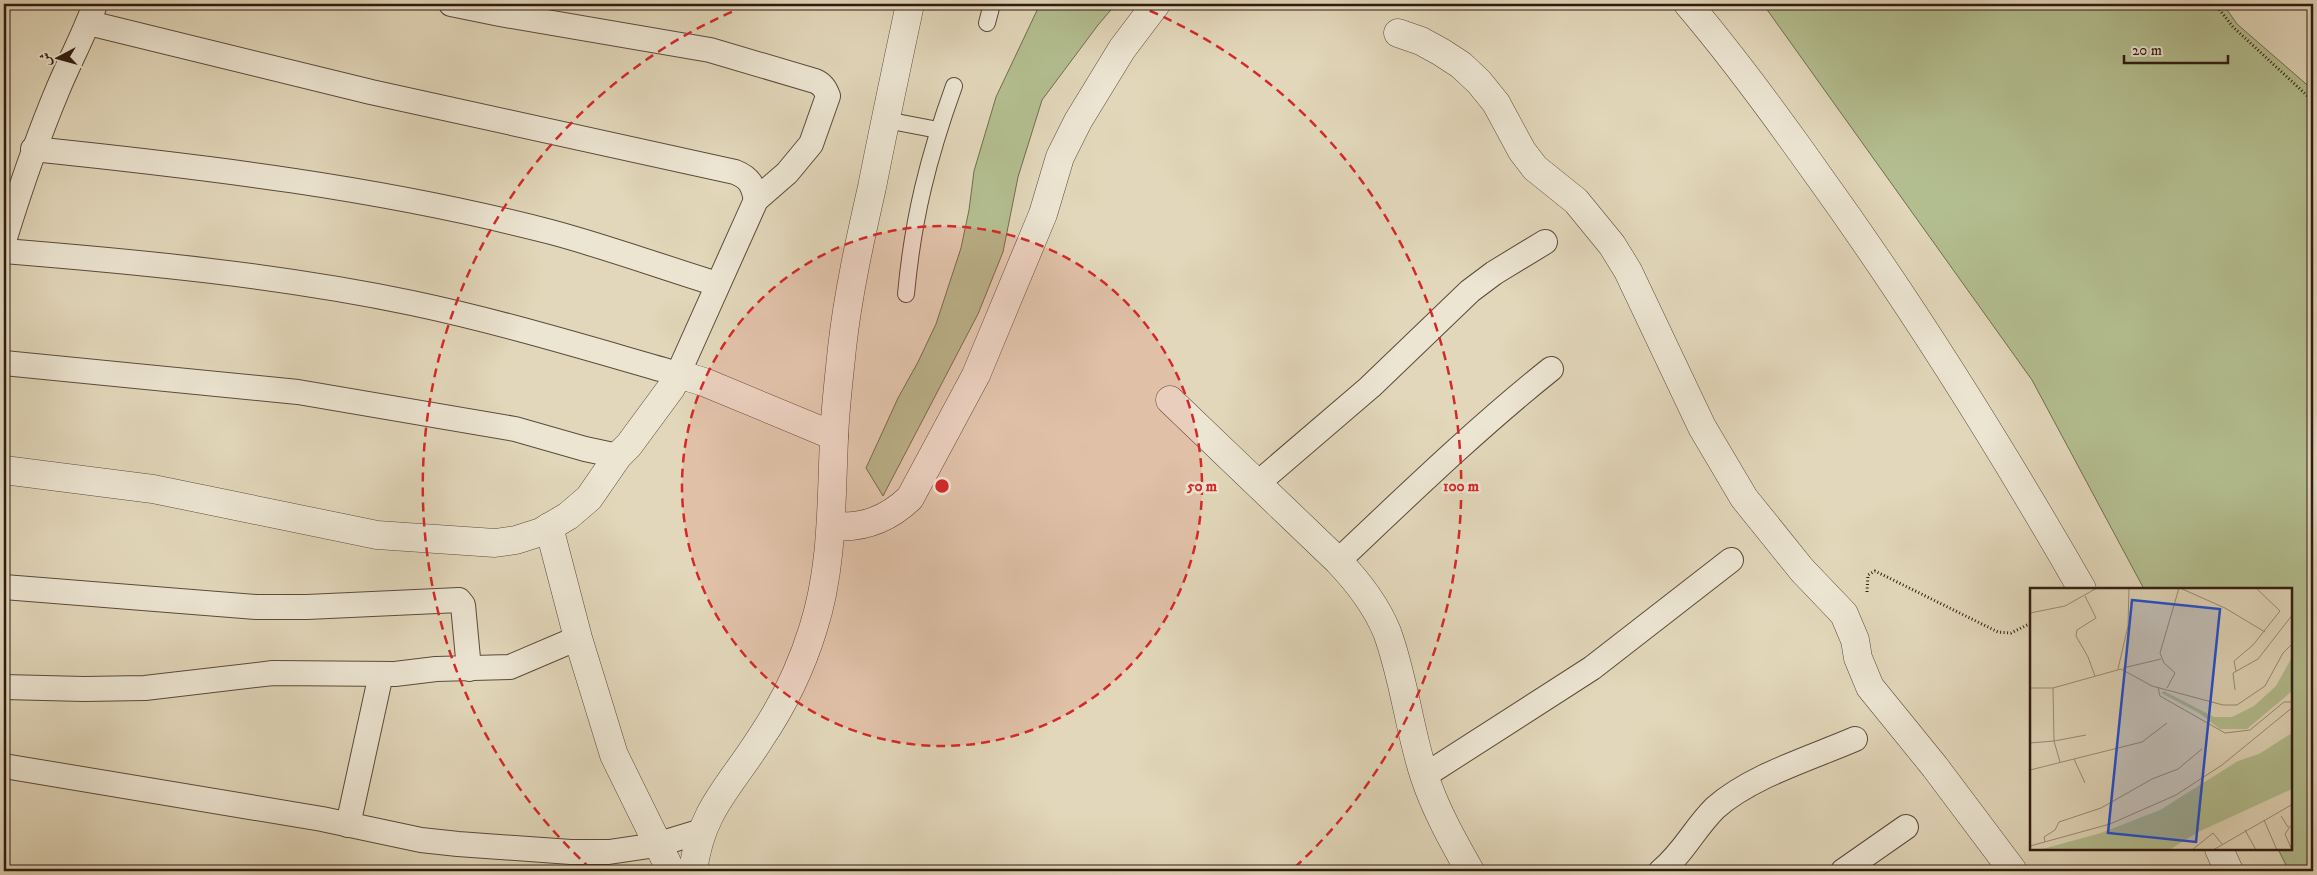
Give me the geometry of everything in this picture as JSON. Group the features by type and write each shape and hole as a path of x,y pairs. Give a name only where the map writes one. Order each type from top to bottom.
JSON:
{"street":[{"path":"4,470 153,489 377,536 495,543 516,540 549,527 568,516 588,498 671,388 756,200 787,174 811,144 828,96 821,84 710,50 452,4"},
{"path":"693,871 702,831 711,808 759,742 781,706 799,668 814,628 822,595 831,526 834,436 842,346 853,280 910,4"},
{"path":"831,526 845,527 874,522 894,512 910,498 976,374 1043,214 1060,157 1074,128 1097,86 1156,4"},
{"path":"1688,4 1786,130 1868,245 1976,410 2021,483 2081,588"},
{"path":"4,241 34,148 63,76 92,13 372,92 735,172 748,179 753,187 756,200"},
{"path":"1398,33 1421,41 1442,52 1479,82 1496,103 1522,151 1535,168 1576,201 1612,245 1628,271 1702,427 1739,491 1778,542 1844,614 1855,640 1858,658 1870,687 1935,767 2013,871"},
{"path":"34,148 186,165 313,183 440,207 551,232 717,284"},
{"path":"1258,483 1377,381 1470,291 1494,273 1545,242"},
{"path":"4,251 150,263 250,275 410,303 511,326 704,382 834,436"},
{"path":"4,363 298,392 515,429 585,449 618,456"},
{"path":"1338,561 1464,442 1551,369"},
{"path":"1170,400 1258,483 1362,587 1387,632 1424,776 1449,832 1470,871"},
{"path":"549,527 578,638 614,755 656,845 671,871"},
{"path":"1424,776 1592,668 1731,560"},
{"path":"4,587 256,607 307,607 458,600 463,604 469,669"},
{"path":"4,687 145,688 273,673 394,674 436,669 510,667 578,638"},
{"path":"348,825 381,674"},
{"path":"1660,871 1676,859 1698,826 1717,807 1736,794 1766,777 1855,739"},
{"path":"4,766 348,825 421,840 571,852 610,852 656,845 702,831"},
{"path":"1843,871 1906,827"},
{"path":"2219,850 2229,871"}],"lane":[{"path":"987,23 992,4"},
{"path":"906,294 911,244 920,195 938,130 954,86"},
{"path":"886,120 938,130"}],"path":[{"path":"2215,4 2233,27 2313,101"},
{"path":"1875,571 1998,632 2011,633 2030,624"}],"green space":[{"path":"1040,4 1116,4 1042,100 1018,177 1003,252 978,314 883,496 866,468 898,398 936,324 961,248 969,210 974,171 996,97"},
{"path":"1763,4 2223,4 2237,24 2313,90 2313,871 2289,871 2278,850 2292,850 2292,588 2143,588 2032,380"}]}
